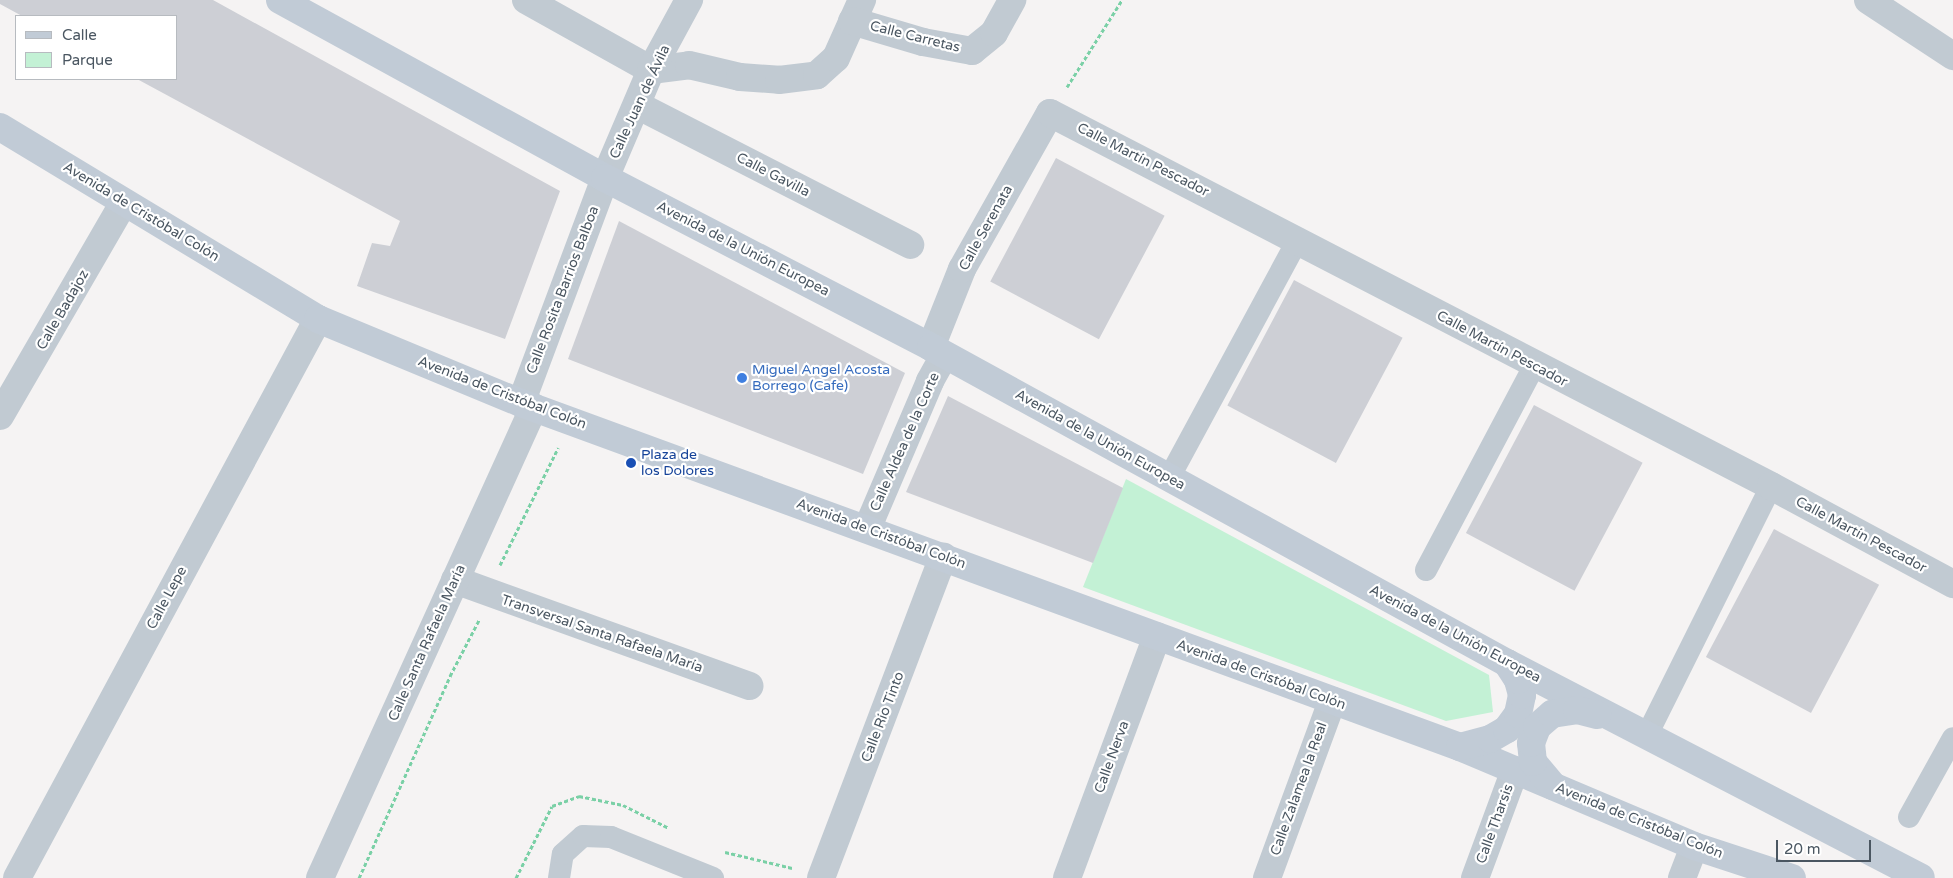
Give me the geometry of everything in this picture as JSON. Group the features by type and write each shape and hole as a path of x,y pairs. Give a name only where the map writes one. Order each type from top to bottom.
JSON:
{"main road":[{"name":"Avenida de la Unión Europea","path":"280,0 605,178 938,351 1507,663 1921,878"},
{"name":"Avenida de Cristóbal Colón","path":"0,128 318,319 527,405 1460,747 1694,846 1792,878"},
{"path":"1460,747 1490,738 1507,729 1518,714 1522,695 1518,680 1507,663"},
{"path":"1553,786 1532,762 1532,743 1537,728 1552,714 1577,710 1618,721"}],"street":[{"path":"526,0 652,70 689,65 740,77 779,80 816,75 836,58 857,11"},
{"name":"Calle Juan de Ávila","path":"605,178 652,70 689,0"},
{"name":"Calle Carretas","path":"857,11 923,42 972,51 994,33 1012,0"},
{"path":"1868,0 1908,11 1953,56"},
{"name":"Calle Gavilla","path":"637,105 910,245"},
{"name":"Calle Martín Pescador","path":"1050,113 1298,239 1534,366 1771,486 1953,584"},
{"name":"Calle Serenata","path":"938,351 962,269 1050,113"},
{"name":"Calle Rosita Barrios Balboa","path":"527,405 605,178"},
{"name":"Calle Badajoz","path":"0,416 124,202"},
{"path":"1169,478 1298,239"},
{"name":"Calle Lepe","path":"17,878 318,319"},
{"name":"Calle Aldea de la Corte","path":"867,529 930,381 938,351"},
{"path":"1426,570 1534,366"},
{"name":"Calle Santa Rafaela María","path":"320,878 455,580 527,405"},
{"path":"1647,735 1771,486"},
{"name":"Calle Río Tinto","path":"821,878 943,556"},
{"name":"Transversal Santa Rafaela María","path":"455,580 749,686"},
{"name":"Calle Nerva","path":"1067,878 1157,636"},
{"name":"Calle Zalamea la Real","path":"1267,878 1332,701"},
{"path":"1909,817 1953,738"},
{"name":"Calle Tharsis","path":"1475,878 1515,770"},
{"path":"559,878 563,854 582,836 611,837 713,878"},
{"path":"567,878 569,856 582,845 596,843 686,878"},
{"path":"1682,878 1694,846"}],"path":[{"path":"1050,113 1122,0"}],"green space":[{"path":"1126,479 1489,675 1493,712 1446,721 1083,587"}],"building":[{"path":"0,0 213,0 560,191 505,339 357,286 372,243 390,246 400,221 139,80 178,80 178,15 20,15 0,4"},
{"path":"1056,158 1165,216 1099,339 990,282"},
{"path":"619,221 905,373 863,474 568,359"},
{"path":"1294,280 1403,338 1336,463 1227,405"},
{"path":"948,396 1123,488 1093,563 906,492"},
{"path":"1534,405 1643,463 1575,591 1466,533"},
{"path":"1774,529 1879,585 1811,713 1706,657"}],"place":[{"name":"Miguel Angel Acosta Borrego (Cafe)","path":"742,378"},
{"name":"Plaza de los Dolores","path":"631,463"}]}
